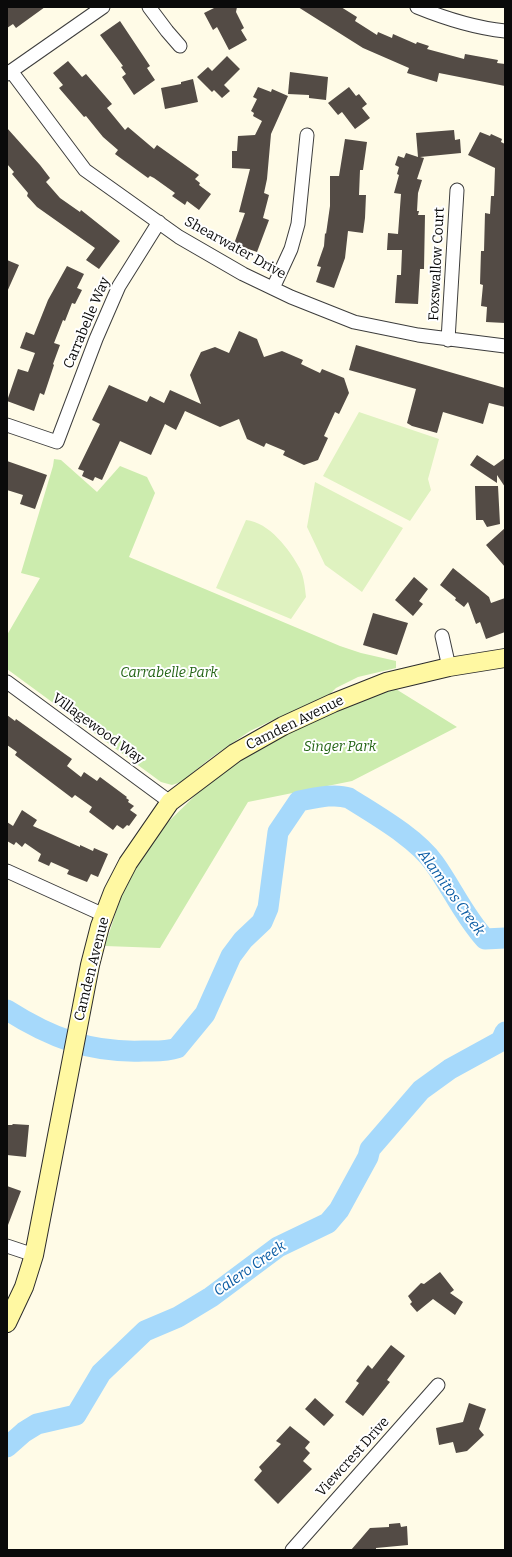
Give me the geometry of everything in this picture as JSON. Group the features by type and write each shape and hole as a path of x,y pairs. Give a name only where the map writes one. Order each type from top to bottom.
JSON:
{"street":[{"path":"9,73 103,7"},
{"path":"149,7 166,31 180,46"},
{"path":"417,7 432,13 492,30 505,31"},
{"name":"Shearwater Drive","path":"9,73 85,170 215,258 274,288 354,322 448,340 505,346"},
{"path":"274,288 291,249 298,224 307,135"},
{"name":"Foxswallow Court","path":"448,340 457,190"},
{"name":"Carrabelle Way","path":"7,425 57,442 118,286 160,222"},
{"path":"442,636 449,667"},
{"name":"Camden Avenue","path":"7,1323 24,1287 34,1255 90,965 104,915 113,892 128,863 170,802 235,753 284,726 333,703 386,682 449,667 505,658"},
{"name":"Villagewood Way","path":"7,682 170,802"},
{"path":"7,871 104,915"},
{"path":"7,1246 34,1255"},
{"name":"Viewcrest Drive","path":"292,1550 438,1385"}],"green space":[{"path":"359,412 439,439 428,479 431,490 410,521 323,476"},
{"name":"Carrabelle Park","path":"54,459 61,460 97,492 120,466 147,477 155,493 129,557 340,646 361,653 396,661 396,668 358,677 336,688 324,700 277,718 250,731 212,757 181,782 172,785 161,782 7,669 7,635 40,578 21,573"},
{"path":"315,482 403,528 362,592 325,565 307,527"},
{"path":"246,520 255,522 271,531 285,546 300,569 306,597 291,619 216,588"},
{"name":"Singer Park","path":"391,686 457,727 352,781 248,802 160,948 105,946 124,887 163,827 212,779 288,730"}],"building":[{"path":"7,7 45,7 16,28 13,24 7,28"},
{"path":"216,7 237,7 236,12 244,28 241,30 247,40 229,50 217,27 213,30 204,13"},
{"path":"298,7 341,7 357,17 355,21 377,35 378,32 392,38 393,34 416,44 417,42 429,46 427,49 464,59 465,54 498,60 497,63 505,64 505,86 439,73 437,82 407,73 409,68 363,48"},
{"path":"120,21 150,66 147,68 155,80 134,95 122,77 126,74 121,67 123,66 100,35"},
{"path":"227,56 240,69 224,85 230,91 222,98 214,90 212,92 197,77 208,67 212,71"},
{"path":"68,61 82,77 86,74 112,104 107,108 125,130 128,127 154,149 157,145 199,175 195,179 200,183 199,185 211,194 199,210 187,201 185,205 172,196 175,193 154,178 150,176 148,178 115,154 118,150 103,137 86,116 84,117 59,88 63,85 53,73"},
{"path":"290,72 328,77 326,100 309,98 309,95 288,94"},
{"path":"193,79 198,102 165,109 161,88 181,84 181,82"},
{"path":"258,87 271,92 272,89 288,96 271,134 267,179 264,193 269,195 263,218 269,220 257,252 234,244 245,213 239,212 250,169 232,168 232,151 237,151 238,136 255,135 262,121 253,116 254,113 251,111 257,99 253,97"},
{"path":"349,87 356,96 359,94 367,104 362,108 370,118 355,129 342,112 338,115 328,103"},
{"path":"7,128 50,178 46,182 60,198 80,212 81,210 120,241 99,269 86,260 95,248 37,207 27,196 28,193 12,174 14,172 7,164"},
{"path":"454,130 455,140 460,139 461,153 420,157 424,158 417,179 422,180 418,193 417,211 419,211 418,215 425,215 424,269 420,269 418,304 395,303 397,275 401,275 402,250 387,250 388,233 398,234 401,194 394,193 399,175 397,174 399,167 395,165 398,156 404,158 406,153 418,157 416,133"},
{"path":"480,132 490,136 491,134 502,139 501,142 505,144 505,323 486,322 487,307 481,306 483,285 480,284 481,251 484,251 485,213 490,214 491,196 494,196 495,168 468,155"},
{"path":"345,139 367,142 363,170 360,170 359,195 366,195 365,218 363,233 348,231 345,258 334,288 316,282 321,267 317,266 324,246 325,233 326,234 330,206 330,176 339,176"},
{"path":"7,260 19,265 7,292"},
{"path":"67,266 84,274 77,288 82,290 75,304 72,303 65,321 63,320 54,343 60,345 53,364 54,365 44,395 40,393 34,411 7,401 18,369 28,372 35,353 20,348 26,332 34,335 48,300"},
{"path":"239,331 257,339 264,357 282,351 303,360 301,364 320,373 322,369 344,378 349,393 339,414 335,412 324,436 328,438 318,460 304,465 283,455 285,451 266,443 264,447 247,439 239,419 220,427 185,411 176,430 165,424 151,455 120,441 102,480 95,477 93,481 82,476 84,471 78,469 100,424 92,420 109,385 147,402 150,396 164,403 170,390 201,404 190,375 201,352 215,347 229,353"},
{"path":"356,345 505,388 505,407 489,403 483,424 443,412 437,433 412,426 407,423 416,389 349,370"},
{"path":"477,455 494,466 505,458 505,487 497,475 497,483 470,465"},
{"path":"7,461 47,475 35,509 20,504 23,495 7,490"},
{"path":"475,486 498,486 500,524 487,527 483,520 476,520"},
{"path":"505,528 505,567 486,545"},
{"path":"453,568 489,597 491,603 505,598 505,632 486,639 480,622 476,624 468,602 464,607 455,600 456,598 440,585"},
{"path":"414,577 428,589 419,601 423,604 413,616 395,600"},
{"path":"373,613 408,623 397,655 363,645"},
{"path":"7,715 15,721 16,719 72,759 67,766 81,777 84,772 97,781 100,777 127,797 126,798 129,800 128,802 134,806 130,810 137,815 129,826 127,825 123,829 117,825 113,830 89,812 92,807 75,795 72,798 15,755 17,752 7,745"},
{"path":"22,810 37,820 33,826 80,847 80,845 93,851 94,848 108,854 98,877 91,874 87,882 67,874 69,870 51,862 49,866 38,861 41,854 25,843 22,847 16,842 14,845 7,841 7,822 13,826"},
{"path":"7,1125 29,1125 26,1157 7,1155"},
{"path":"7,1186 21,1191 8,1225 7,1225"},
{"path":"440,1272 454,1290 450,1293 463,1302 455,1315 433,1299 417,1312 410,1304 412,1302 408,1296 421,1283 424,1284"},
{"path":"391,1345 405,1356 387,1380 390,1382 363,1416 345,1402 359,1383 356,1381 368,1365 372,1369"},
{"path":"315,1398 334,1415 324,1426 305,1409"},
{"path":"469,1403 486,1409 479,1429 484,1435 467,1451 456,1453 453,1442 439,1445 436,1428 463,1422"},
{"path":"290,1426 310,1442 305,1448 310,1453 303,1461 312,1469 278,1504 254,1480 262,1471 259,1467 281,1444 276,1441"},
{"path":"400,1523 401,1527 407,1526 408,1545 376,1548 376,1550 351,1550 370,1528 389,1527 389,1524"}],"waterway":[{"name":"Alamitos Creek","path":"7,1010 23,1020 56,1036 89,1046 124,1051 160,1051 177,1048 205,1014 231,956 243,940 262,922 268,908 278,832 299,801 318,797 337,796 349,798 417,844 434,863 464,911 485,939 505,938"},
{"name":"Calero Creek","path":"7,1447 24,1432 37,1424 76,1415 101,1373 145,1331 178,1317 211,1297 278,1247 328,1223 339,1210 368,1157 370,1149 421,1090 450,1069 501,1041 505,1032"}]}
